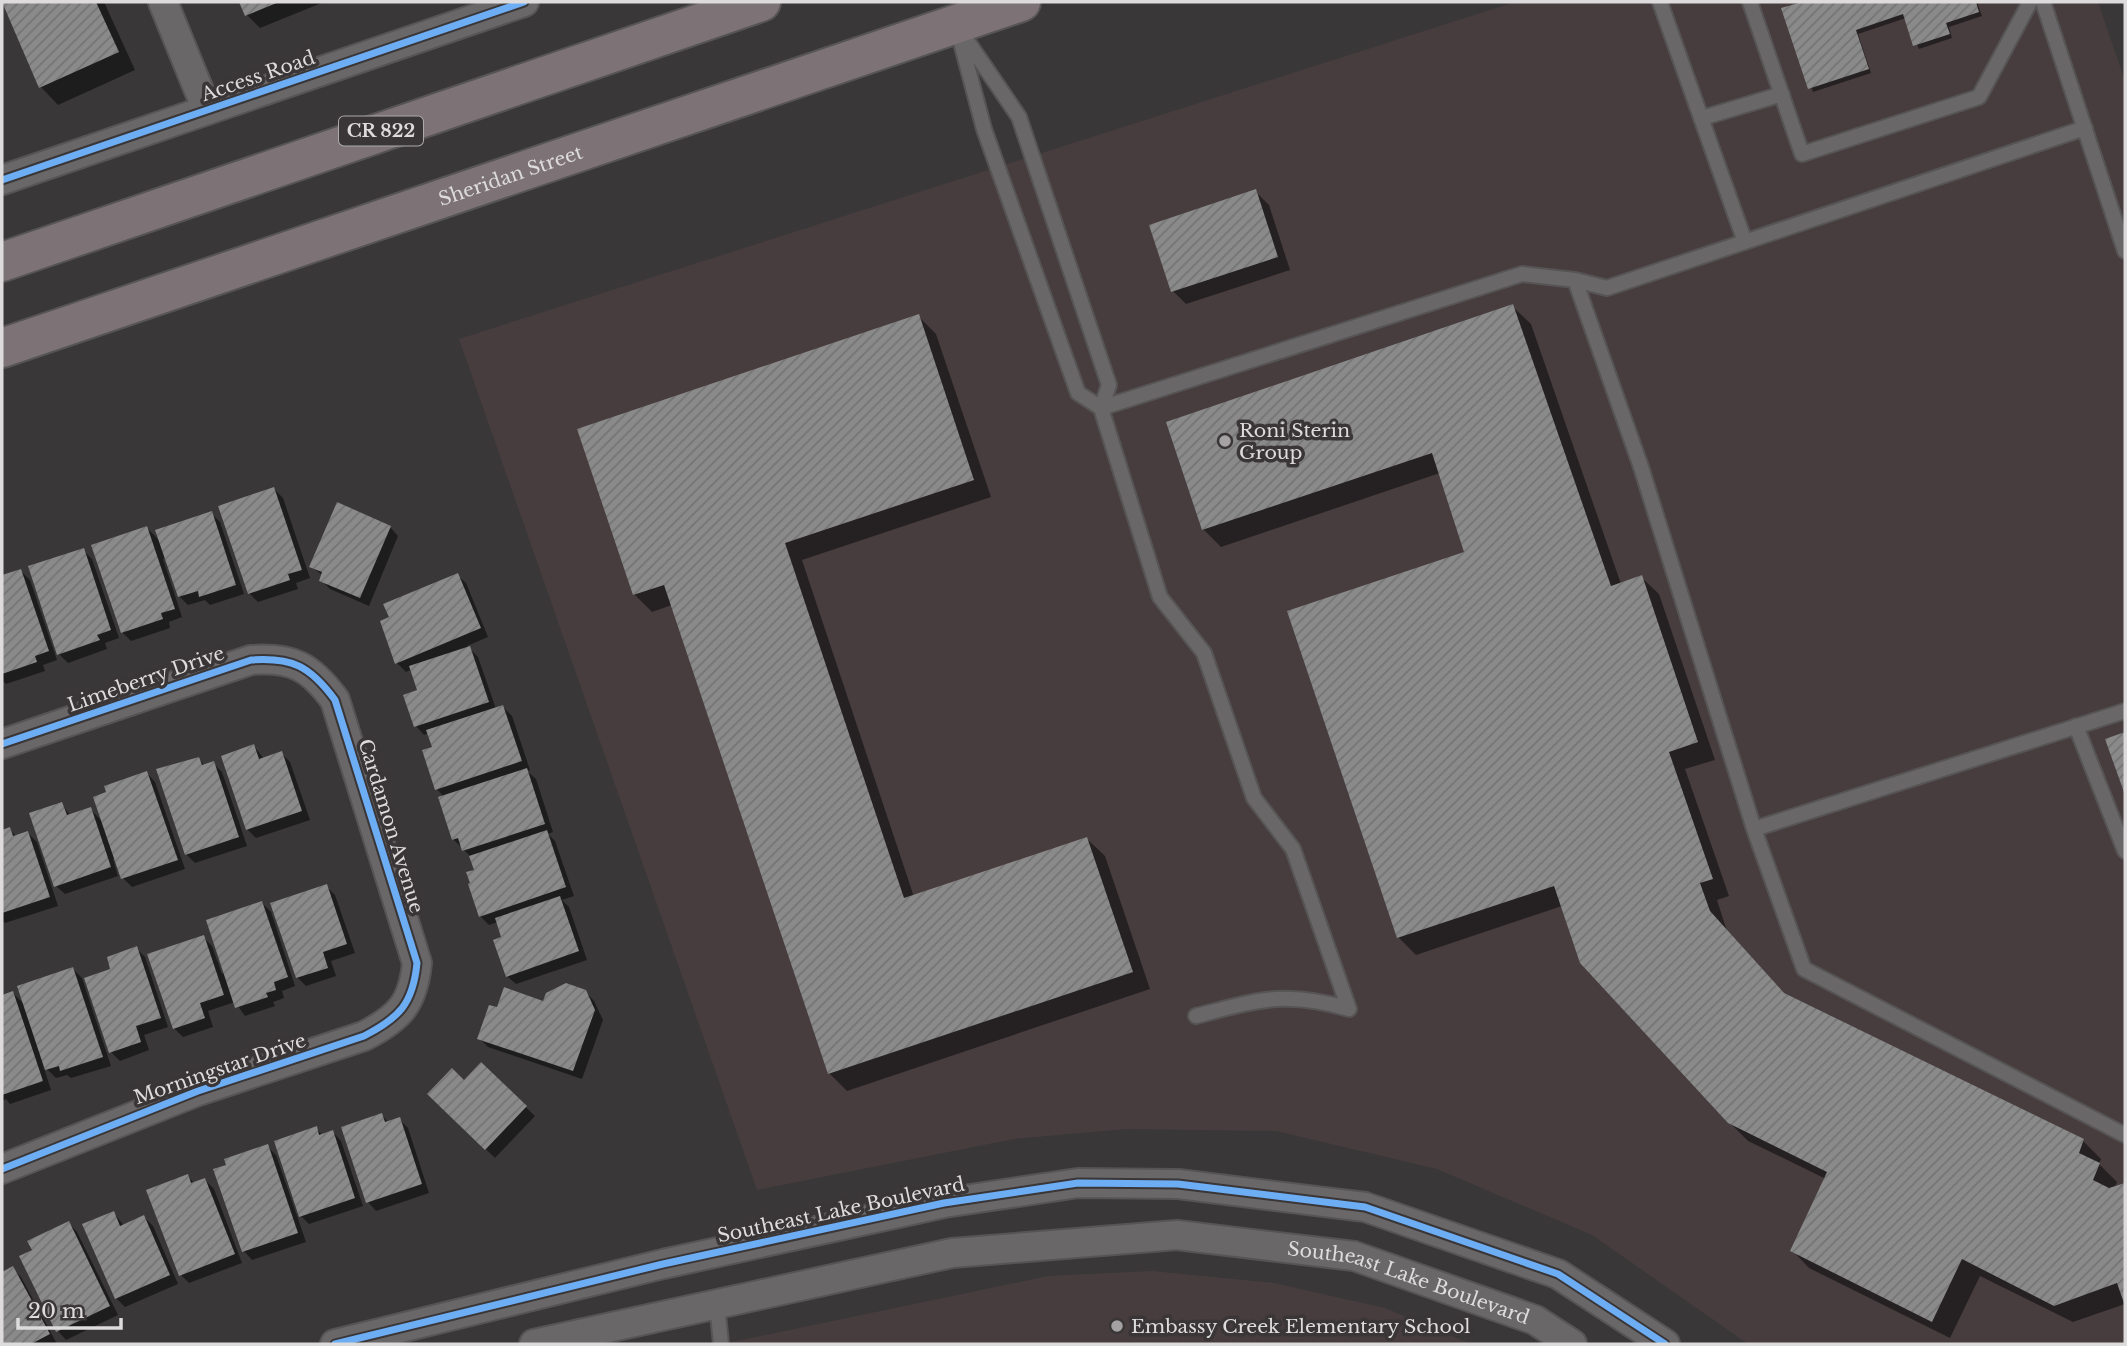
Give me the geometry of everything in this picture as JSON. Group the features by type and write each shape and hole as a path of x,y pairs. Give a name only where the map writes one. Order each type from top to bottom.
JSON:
{"main road":[{"name":"CR 822","path":"2,262 761,2"},
{"name":"Sheridan Street","path":"2,348 952,13 1021,2"}],"street":[{"path":"163,2 207,110"},
{"name":"Access Road","path":"2,180 524,2"},
{"name":"Limeberry Drive","path":"2,744 251,660 281,658 302,667"},
{"name":"Cardamon Avenue","path":"302,667 320,680 335,700 417,963 415,986 404,1006"},
{"name":"Morningstar Drive","path":"2,1169 198,1091 364,1036 389,1023 404,1006"},
{"name":"Southeast Lake Boulevard","path":"335,1344 675,1261 944,1203 1078,1183 1178,1184 1365,1207 1558,1274 1665,1344"},
{"name":"Southeast Lake Boulevard","path":"534,1344 952,1253 1177,1235 1354,1256 1535,1320 1572,1344"}],"lane":[{"path":"1660,2 1745,242"},
{"path":"1750,2 1802,154 1979,97 2030,2"},
{"path":"2043,2 2125,251"},
{"path":"952,13 984,129 1078,393 1101,408"},
{"path":"952,13 1019,117 1108,385 1101,408 1160,597 1204,653 1254,798 1293,849 1349,1009 1312,998 1261,999 1196,1016"},
{"path":"1702,118 1782,94"},
{"path":"1101,408 1522,274 1575,280 1607,288 2085,128"},
{"path":"1575,280 1641,467 1754,829 1804,969 2125,1135"},
{"path":"1754,829 2125,711"},
{"path":"2076,726 2125,851"},
{"path":"716,1304 722,1344"}],"shaded area":[{"path":"1515,2 2098,2 2125,81 2125,1344 1748,1344 1592,1235 1437,1169 1276,1131 1126,1129 1014,1139 757,1190 459,339"},
{"name":"Embassy Creek Elementary School","path":"1152,1271 1274,1283 1385,1308 1471,1344 722,1344 1048,1276"}],"building":[{"path":"2,2 96,2 119,52 39,88"},
{"path":"239,2 279,2 245,16"},
{"path":"1802,2 1976,2 1979,12 1946,23 1950,34 1913,46 1903,14 1856,30 1869,69 1808,89 1781,8"},
{"path":"1256,189 1278,257 1171,292 1149,225"},
{"path":"1513,304 1611,586 1642,575 1698,742 1669,752 1713,879 1700,883 1710,911 1784,993 2084,1139 2079,1153 2100,1163 2093,1180 2109,1188 2125,1183 2125,1306 2117,1283 2054,1306 1962,1259 1932,1322 1790,1251 1827,1172 1728,1123 1580,963 1554,886 1397,938 1287,611 1464,552 1432,453 1202,530 1166,422"},
{"path":"919,314 974,480 785,543 904,898 1087,837 1133,972 828,1074 664,585 633,595 577,429"},
{"path":"274,487 302,570 288,574 290,580 248,594 218,506"},
{"path":"337,502 391,526 360,598 319,581 322,572 309,567"},
{"path":"212,511 236,585 199,597 198,591 178,597 155,530"},
{"path":"147,526 175,609 161,613 163,619 121,633 91,545"},
{"path":"84,548 111,630 97,635 100,640 57,655 28,566"},
{"path":"21,569 49,651 35,656 37,662 2,674 2,575"},
{"path":"458,573 481,628 395,664 380,621 389,617 383,604"},
{"path":"470,646 489,702 414,727 403,695 417,690 409,666"},
{"path":"503,705 522,761 435,790 422,750 432,747 426,730"},
{"path":"2125,732 2125,795 2105,739"},
{"path":"254,744 259,759 282,751 302,811 246,830 221,756"},
{"path":"199,757 202,765 214,761 239,837 185,855 156,769"},
{"path":"527,768 545,824 462,851 458,838 452,840 438,797"},
{"path":"147,771 178,860 121,879 93,797 106,792 104,786"},
{"path":"62,802 67,815 91,807 111,867 54,887 29,813"},
{"path":"10,827 13,836 28,831 50,897 2,913 2,830"},
{"path":"547,830 566,887 479,917 466,872 474,870 469,856"},
{"path":"327,884 347,944 323,952 328,968 296,978 270,903"},
{"path":"560,896 579,951 506,977 493,940 501,937 495,918"},
{"path":"262,901 288,977 274,982 276,990 266,993 268,997 235,1008 206,920"},
{"path":"204,935 224,995 200,1003 205,1018 173,1029 147,954"},
{"path":"137,946 161,1018 136,1026 141,1042 109,1053 84,978 110,969 107,957"},
{"path":"73,967 103,1057 60,1071 59,1066 45,1070 17,986"},
{"path":"566,983 586,990 595,1010 573,1071 477,1039 489,1005 497,1007 504,987 543,1001 546,993"},
{"path":"13,991 43,1081 2,1095 2,995"},
{"path":"481,1062 527,1106 485,1150 427,1094 452,1068 464,1080"},
{"path":"382,1113 385,1122 400,1117 422,1184 366,1203 341,1127"},
{"path":"317,1126 319,1135 333,1130 355,1198 299,1217 274,1141"},
{"path":"268,1144 298,1233 242,1252 213,1169 226,1165 224,1159"},
{"path":"188,1174 191,1183 205,1178 235,1254 179,1276 146,1190"},
{"path":"114,1211 120,1226 144,1215 170,1275 115,1299 82,1224"},
{"path":"69,1221 110,1306 56,1332 19,1256 32,1250 27,1241"},
{"path":"13,1266 50,1334 31,1344 2,1344 2,1272"}],"cycle path":[{"path":"2,180 524,2"},
{"path":"2,744 251,660 278,660 299,666 317,679 335,700 417,963 412,989 402,1008 386,1023 364,1036 198,1091 2,1169"},
{"path":"335,1344 663,1264 944,1203 1078,1183 1178,1184 1365,1207 1558,1274 1665,1344"}],"place":[{"name":"Roni Sterin Group","path":"1225,441"},
{"name":"Embassy Creek Elementary School","path":"1117,1326"}]}
